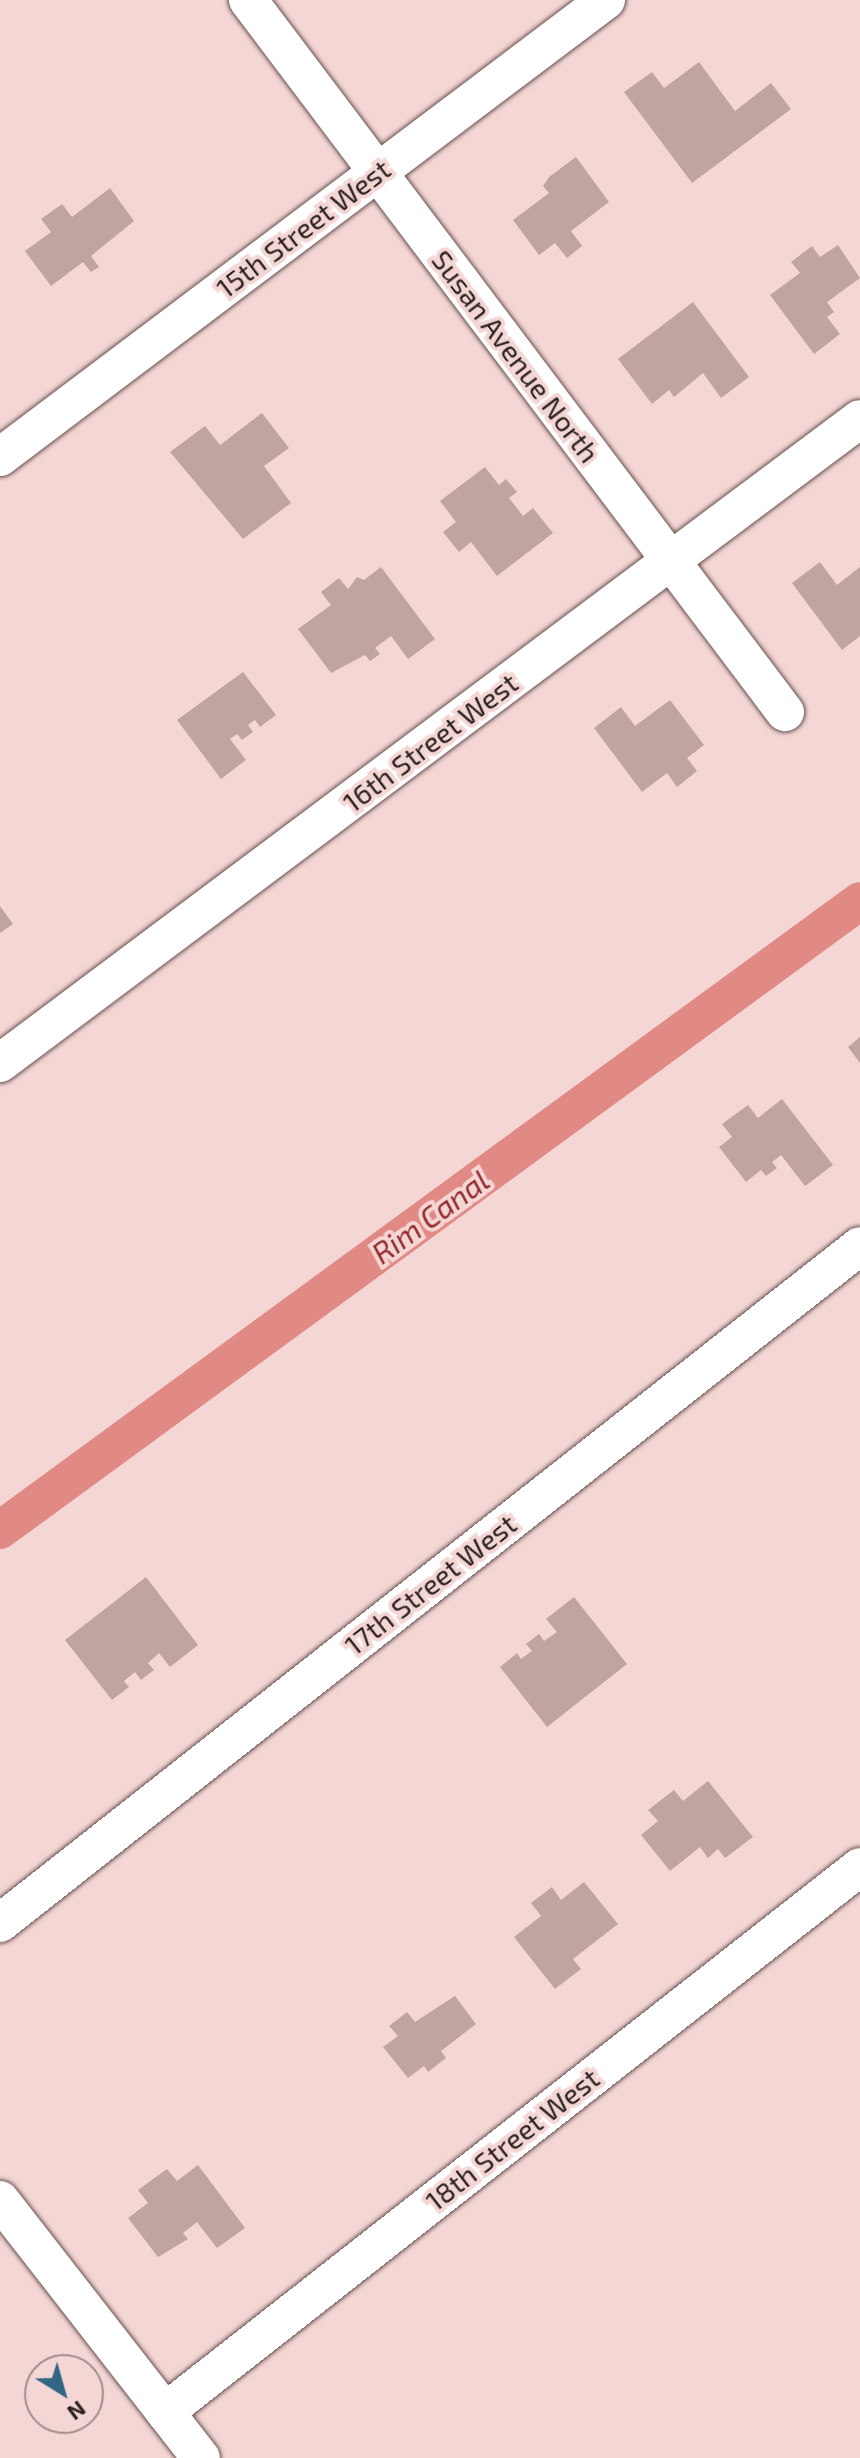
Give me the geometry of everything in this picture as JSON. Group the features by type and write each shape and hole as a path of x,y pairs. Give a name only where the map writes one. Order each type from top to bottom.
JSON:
{"street":[{"name":"Susan Avenue North","path":"248,0 785,712"},
{"name":"15th Street West","path":"0,457 606,0"},
{"name":"16th Street West","path":"0,1063 860,419"},
{"name":"17th Street West","path":"0,1923 860,1246"},
{"name":"18th Street West","path":"165,2412 860,1867"},
{"path":"0,2200 201,2458"}],"building":[{"path":"699,62 735,111 771,83 791,109 692,183 624,92 652,72 664,88"},
{"path":"576,157 609,202 571,231 582,246 567,258 555,243 539,255 513,220 549,193 543,186 549,177"},
{"path":"110,188 134,221 91,256 99,267 91,272 83,262 51,286 25,251 51,232 41,219 62,204 72,217"},
{"path":"838,245 860,278 827,302 834,312 827,317 840,334 814,354 770,295 800,273 791,262 812,246 820,257"},
{"path":"693,302 749,377 721,398 703,373 674,397 669,390 652,404 618,359"},
{"path":"262,413 289,448 264,466 291,503 243,539 170,452 205,426 220,445"},
{"path":"485,467 499,485 506,479 517,492 509,498 523,516 533,508 553,533 497,576 471,542 459,552 443,532 456,522 440,501"},
{"path":"820,562 837,585 860,567 860,636 842,650 792,583"},
{"path":"381,567 435,639 408,659 391,636 375,648 380,654 370,661 365,655 331,673 298,629 331,605 321,592 339,578 348,589 357,577 364,580"},
{"path":"243,672 276,715 260,727 255,720 248,725 253,732 242,740 237,734 230,739 246,760 221,779 177,720"},
{"path":"670,700 704,745 687,758 697,771 677,787 667,773 642,792 594,728 621,707 635,726"},
{"path":"0,906 13,924 0,933"},
{"path":"860,1037 860,1063 848,1047"},
{"path":"782,1099 833,1165 805,1186 781,1155 772,1162 777,1168 766,1176 761,1170 746,1182 719,1147 732,1137 722,1124 748,1105 758,1118"},
{"path":"146,1577 198,1645 170,1667 159,1653 148,1663 154,1670 141,1680 135,1672 124,1681 129,1687 112,1700 65,1640"},
{"path":"574,1597 627,1664 547,1727 500,1667 517,1653 521,1659 532,1651 526,1644 539,1634 544,1641 557,1632 546,1619"},
{"path":"708,1781 753,1837 725,1858 718,1849 708,1858 700,1847 670,1871 641,1835 658,1821 648,1810 674,1790 683,1801"},
{"path":"584,1882 618,1924 573,1959 581,1969 555,1989 514,1937 541,1916 531,1903 552,1887 561,1900"},
{"path":"455,1996 476,2024 441,2051 446,2058 428,2072 424,2066 408,2078 383,2047 398,2036 389,2026 407,2012 415,2022"},
{"path":"198,2165 245,2228 217,2248 197,2222 183,2233 188,2239 158,2257 128,2218 148,2203 138,2190 167,2169 177,2181"}],"waterway":[{"name":"Rim Canal","path":"0,1530 860,901"}]}
